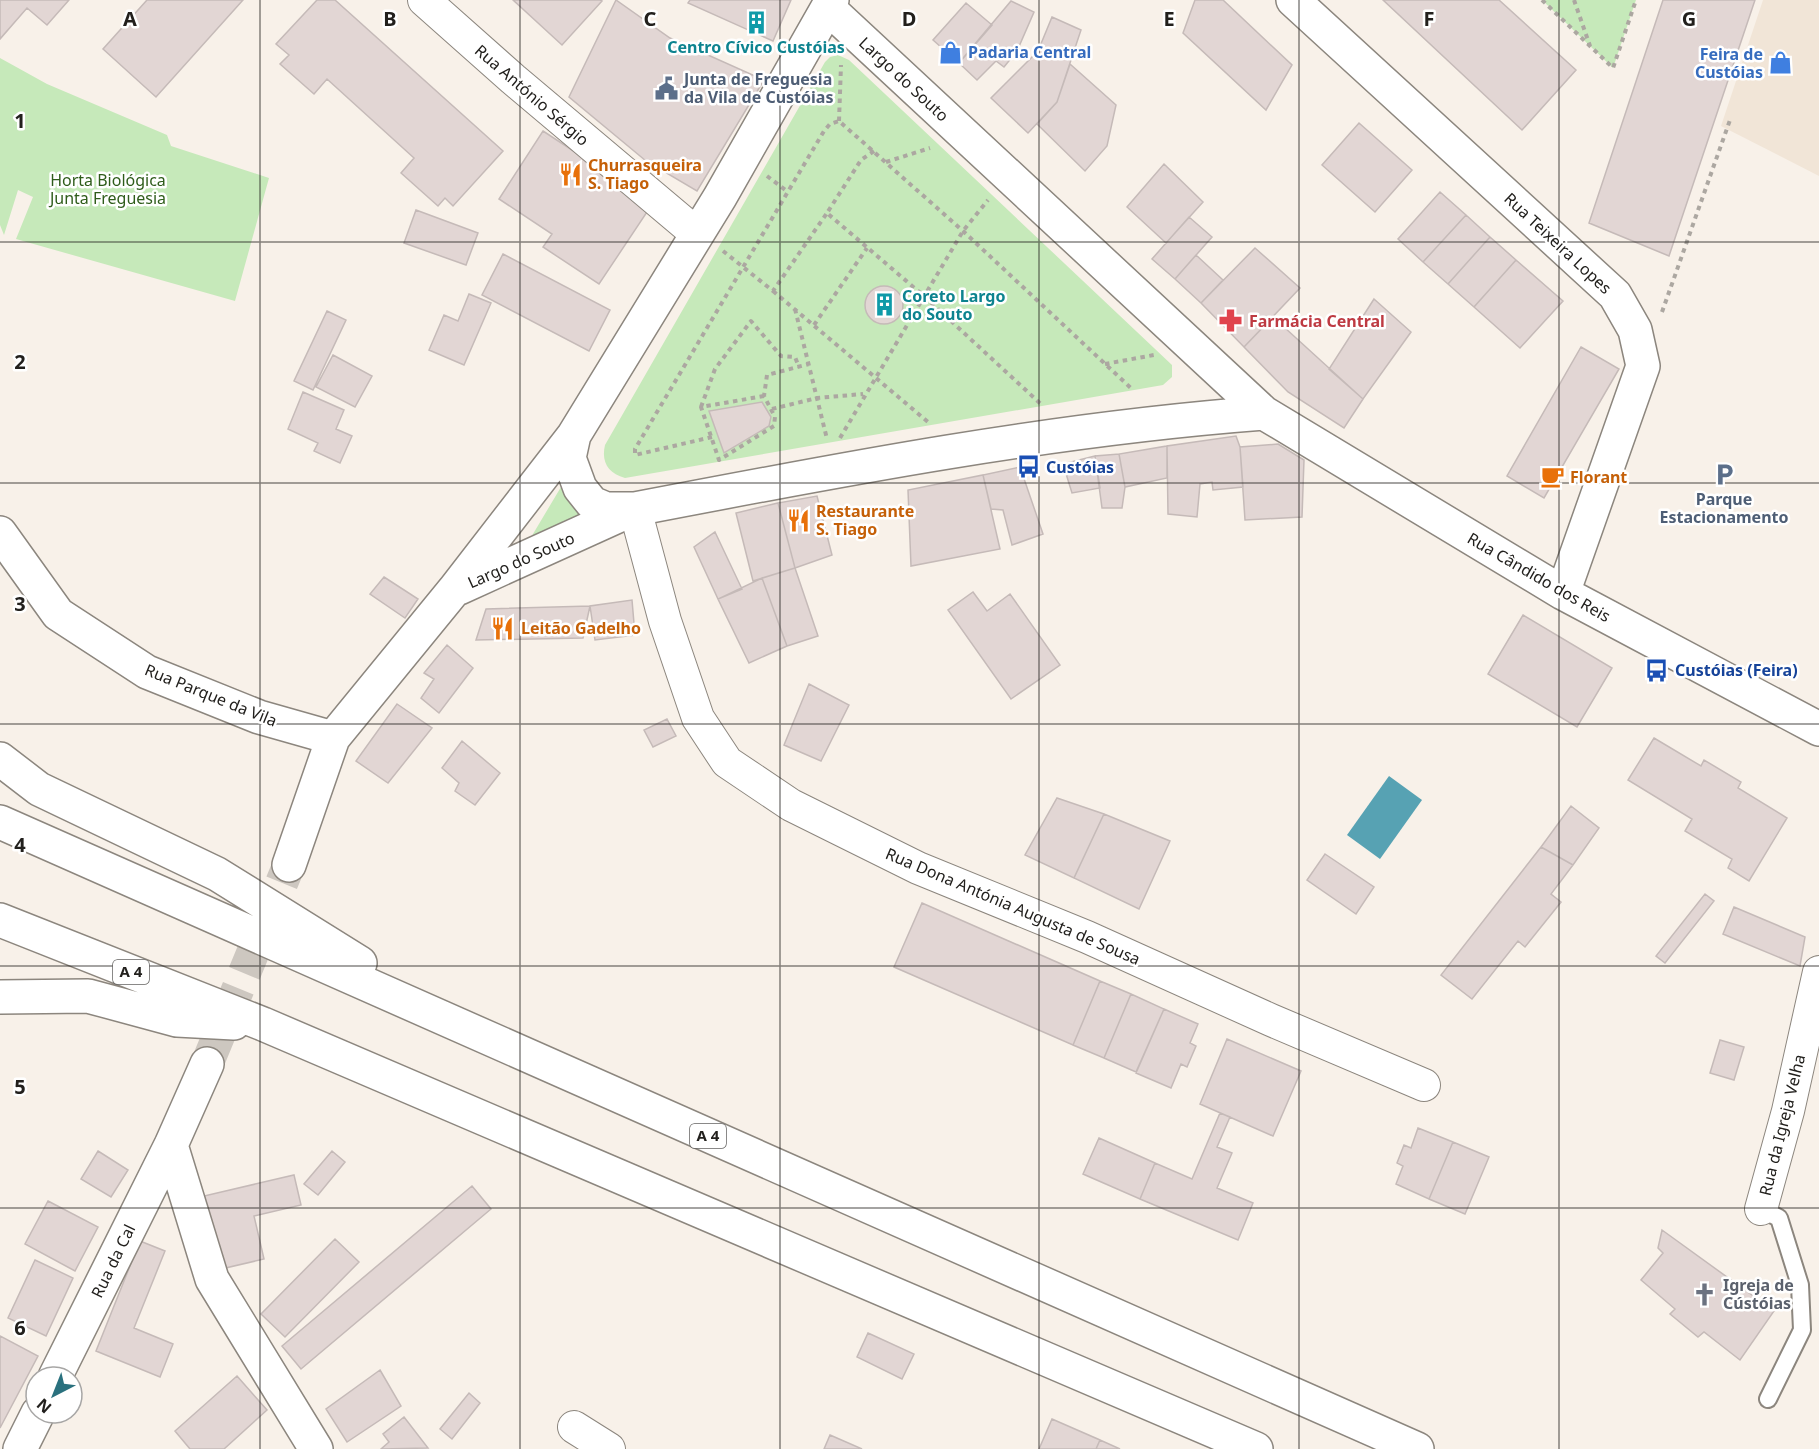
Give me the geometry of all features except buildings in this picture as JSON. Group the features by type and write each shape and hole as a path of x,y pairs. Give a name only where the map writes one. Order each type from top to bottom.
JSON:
{"main road":[{"name":"Rua Teixeira Lopes","path":"1293,0 1615,295 1635,330 1643,366"},
{"name":"Largo do Souto","path":"454,590 574,435 708,241 830,4 1264,413"},
{"path":"1201,418 1216,402 1217,376 1213,364"},
{"path":"1563,593 1643,366"},
{"name":"Largo do Souto","path":"574,435 569,458 580,488 592,503 606,509 635,509 885,461 1201,418 1264,413"},
{"name":"Rua Cândido dos Reis","path":"1264,413 1563,593 1819,729"},
{"name":"Largo do Souto","path":"454,590 635,509"},
{"name":"Rua Parque da Vila","path":"0,533 58,614 147,672 259,717 333,738"},
{"path":"289,865 333,738 454,590"},
{"path":"0,759 39,789 217,874 471,1031"},
{"name":"A 4","path":"0,822 1417,1449"},
{"name":"A 4","path":"0,920 262,1024 1256,1449"},
{"path":"0,997 88,996 177,1020 262,1024"},
{"name":"Rua da Cal","path":"62,1365 171,1145 207,1064"},
{"path":"171,1145 212,1279 316,1449"},
{"path":"20,1449 32,1425"}],"street":[{"name":"Rua António Sérgio","path":"433,3 513,79 708,241"},
{"name":"Rua Dona Antónia Augusta de Sousa","path":"635,509 665,621 698,718 727,762 791,805 918,868 1087,937 1270,1020 1424,1085"},
{"name":"Rua da Igreja Velha","path":"1761,1209 1788,1111 1819,972"},
{"path":"574,1427 609,1449"}],"lane":[{"path":"1761,1209 1779,1218 1800,1285 1802,1330 1768,1399"}],"path":[{"path":"1542,0 1613,68 1636,0"},
{"path":"1574,0 1591,46"},
{"path":"839,121 841,56"},
{"path":"1643,366 1730,120"},
{"path":"839,121 963,231 1133,390"},
{"path":"712,437 635,455 635,449 824,131 830,124 839,121"},
{"path":"885,162 940,145"},
{"path":"773,291 861,160 874,152"},
{"path":"761,173 788,192"},
{"path":"850,439 838,441 864,393 925,297 963,231 993,195"},
{"path":"827,213 925,297 1043,406"},
{"path":"708,241 795,309 931,425 920,427"},
{"path":"814,325 867,248"},
{"path":"795,309 828,443"},
{"path":"799,367 795,357 781,356 751,321 715,369 701,407 719,460 774,426 776,417 764,396 767,375 799,367 809,364"},
{"path":"1105,364 1160,353 1152,345"},
{"path":"1121,392 1143,388"},
{"path":"772,409 817,398 864,393"},
{"path":"701,407 764,396"},
{"path":"1032,408 1054,404"},
{"path":"715,463 727,461"}],"shaded area":[{"name":"Feira de Custóias","path":"1763,0 1819,0 1819,176 1721,126"}],"green space":[{"path":"1542,0 1636,0 1613,68"},
{"path":"838,55 849,60 1172,365 1172,377 1163,385 625,478 619,476 610,470 605,462 605,445 825,62 830,57"},
{"name":"Horta Biológica Junta Freguesia","path":"0,58 47,84 167,135 171,146 269,178 235,301 16,239 33,197 18,190 4,235 0,225"},
{"path":"566,483 586,514 530,539 561,487"}],"water":[{"path":"1389,776 1422,800 1380,859 1347,835"}],"tunnel":[{"path":"207,1064 289,865"}],"place":[{"name":"Centro Cívico Custóias","path":"756,22"},
{"name":"Padaria Central","path":"950,52"},
{"name":"Feira de Custóias","path":"1781,63"},
{"name":"Junta de Freguesia da Vila de Custóias","path":"666,88"},
{"name":"Churrasqueira S. Tiago","path":"570,174"},
{"name":"Coreto Largo do Souto","path":"884,305"},
{"name":"Farmácia Central","path":"1231,321"},
{"name":"Custóias","path":"1028,467"},
{"name":"Parque Estacionamento","path":"1724,474"},
{"name":"Florant","path":"1552,477"},
{"name":"Restaurante S. Tiago","path":"798,520"},
{"name":"Leitão Gadelho","path":"503,628"},
{"name":"Custóias (Feira)","path":"1657,670"},
{"name":"Igreja de Cústóias","path":"1705,1294"}]}
